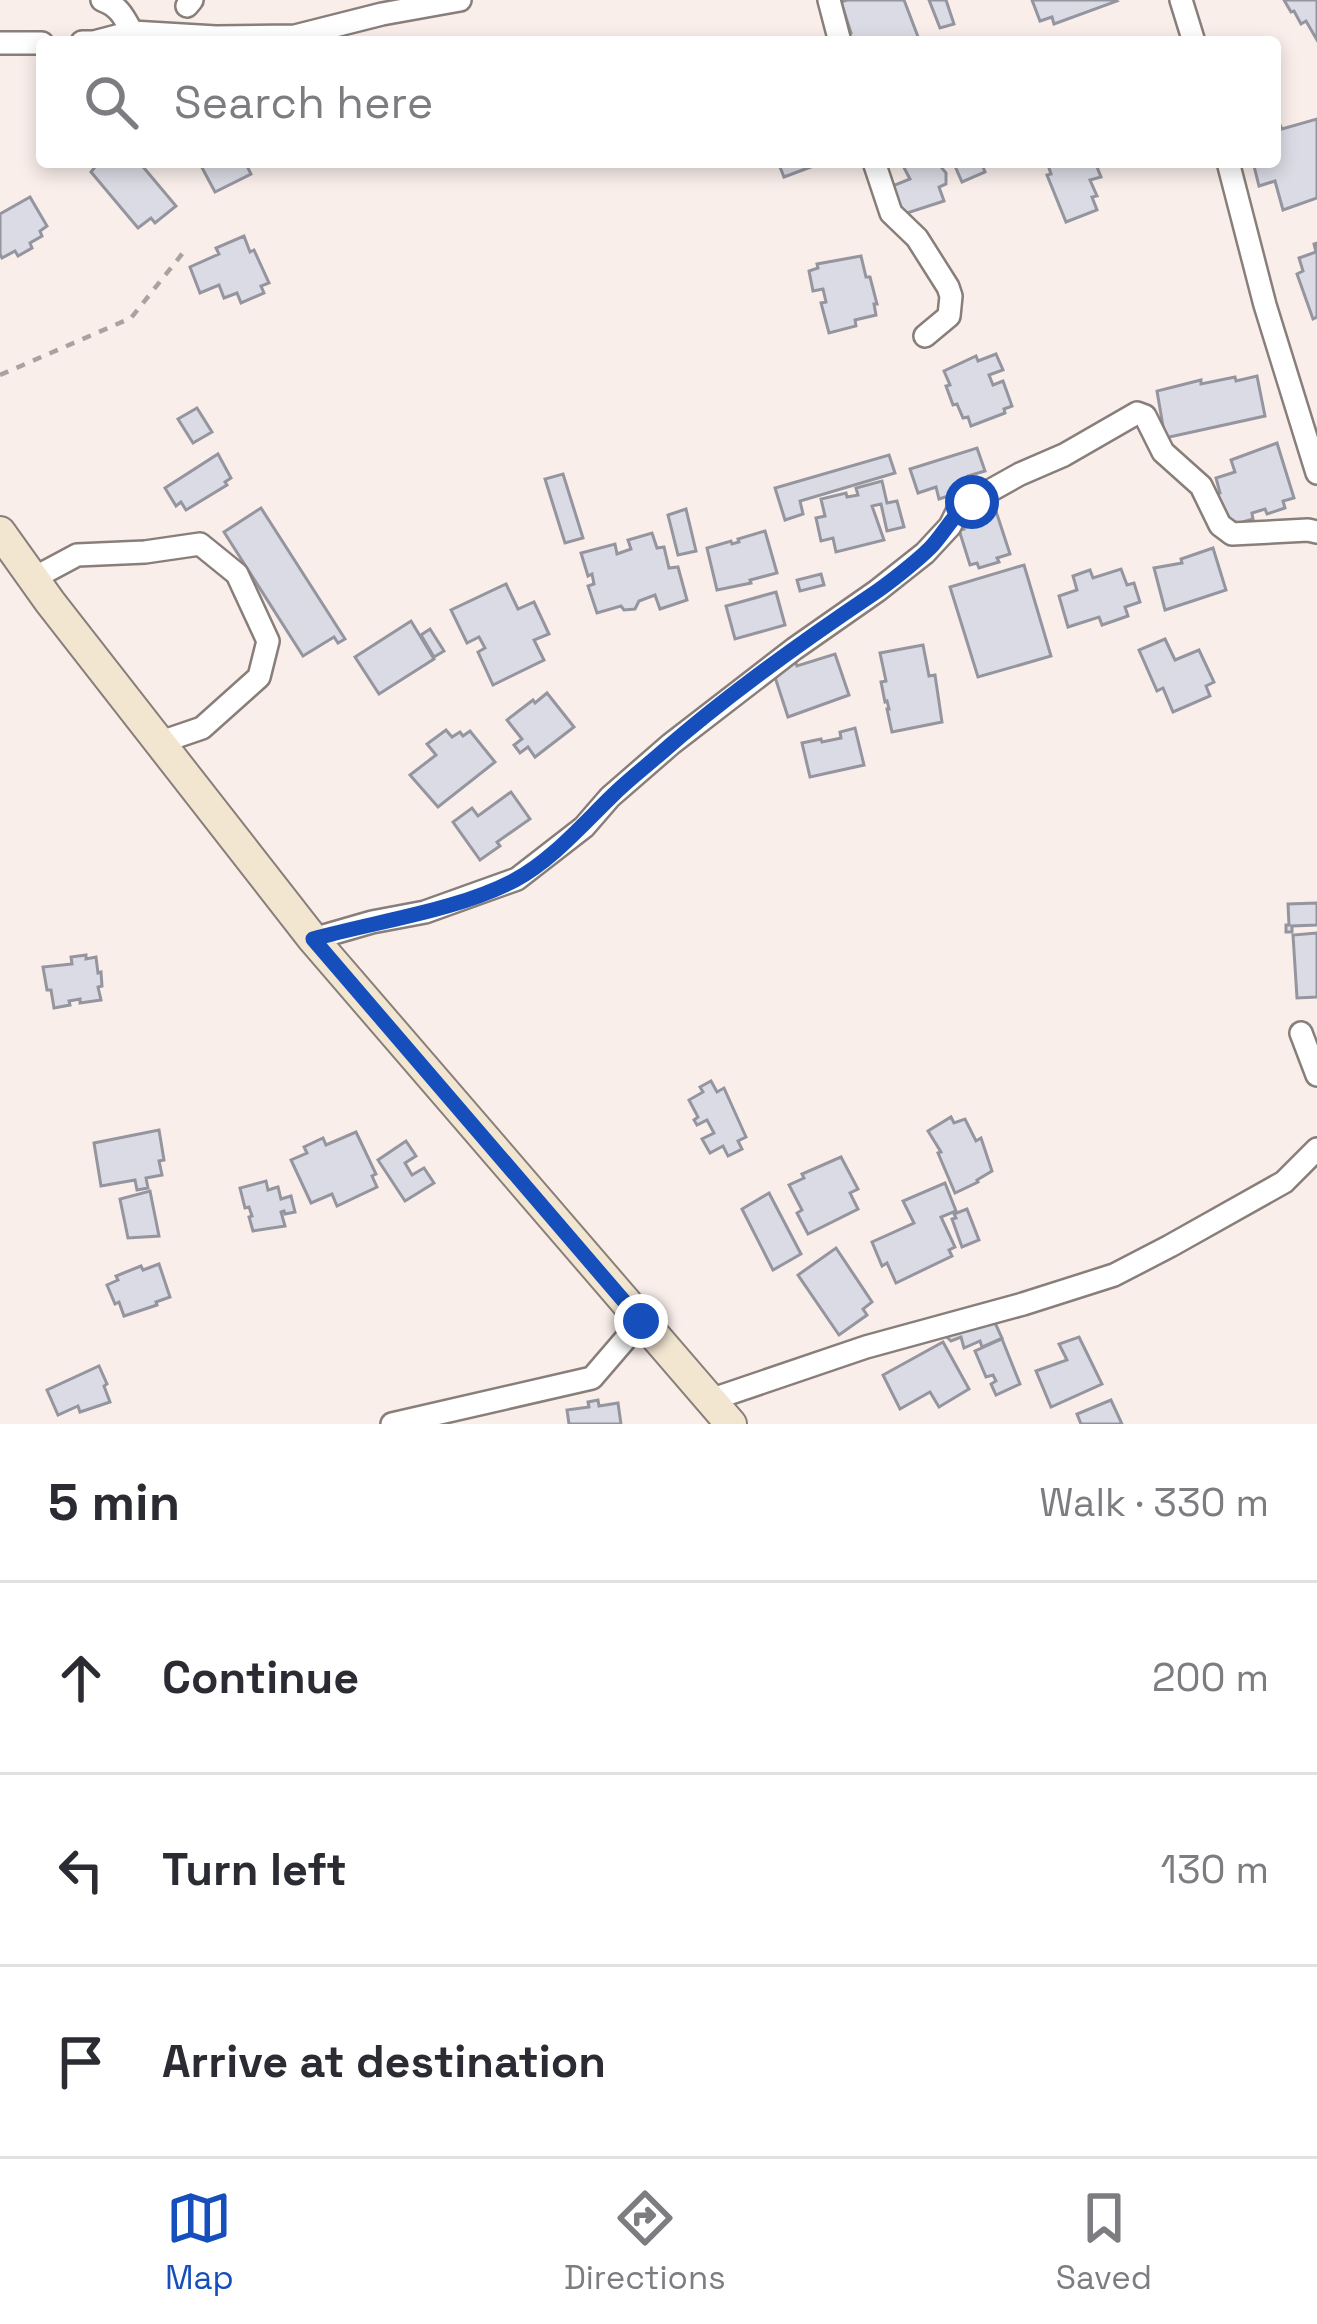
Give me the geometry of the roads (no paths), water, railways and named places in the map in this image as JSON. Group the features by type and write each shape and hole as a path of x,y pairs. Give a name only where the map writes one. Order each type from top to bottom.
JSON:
{"main road":[{"path":"0,532 313,939 720,1412"}],"street":[{"path":"102,0 122,13 132,32"},
{"path":"296,36 460,0"},
{"path":"829,0 838,36"},
{"path":"1181,0 1193,36"},
{"path":"112,36 132,32 199,36"},
{"path":"0,43 36,43"},
{"path":"876,168 891,213 917,238 951,296 949,316 925,336"},
{"path":"1230,168 1265,305 1317,472"},
{"path":"313,939 425,912 517,879 584,827 610,797 671,744 925,554 959,508 1137,412 1144,416 1163,452 1201,486 1220,525 1232,534 1317,532"},
{"path":"34,578 76,555 200,544 238,574 268,641 260,677 202,728 161,742"},
{"path":"1301,1034 1317,1075"},
{"path":"720,1412 866,1347 1114,1274 1284,1181 1317,1149"},
{"path":"392,1424 592,1378 641,1321"}]}
